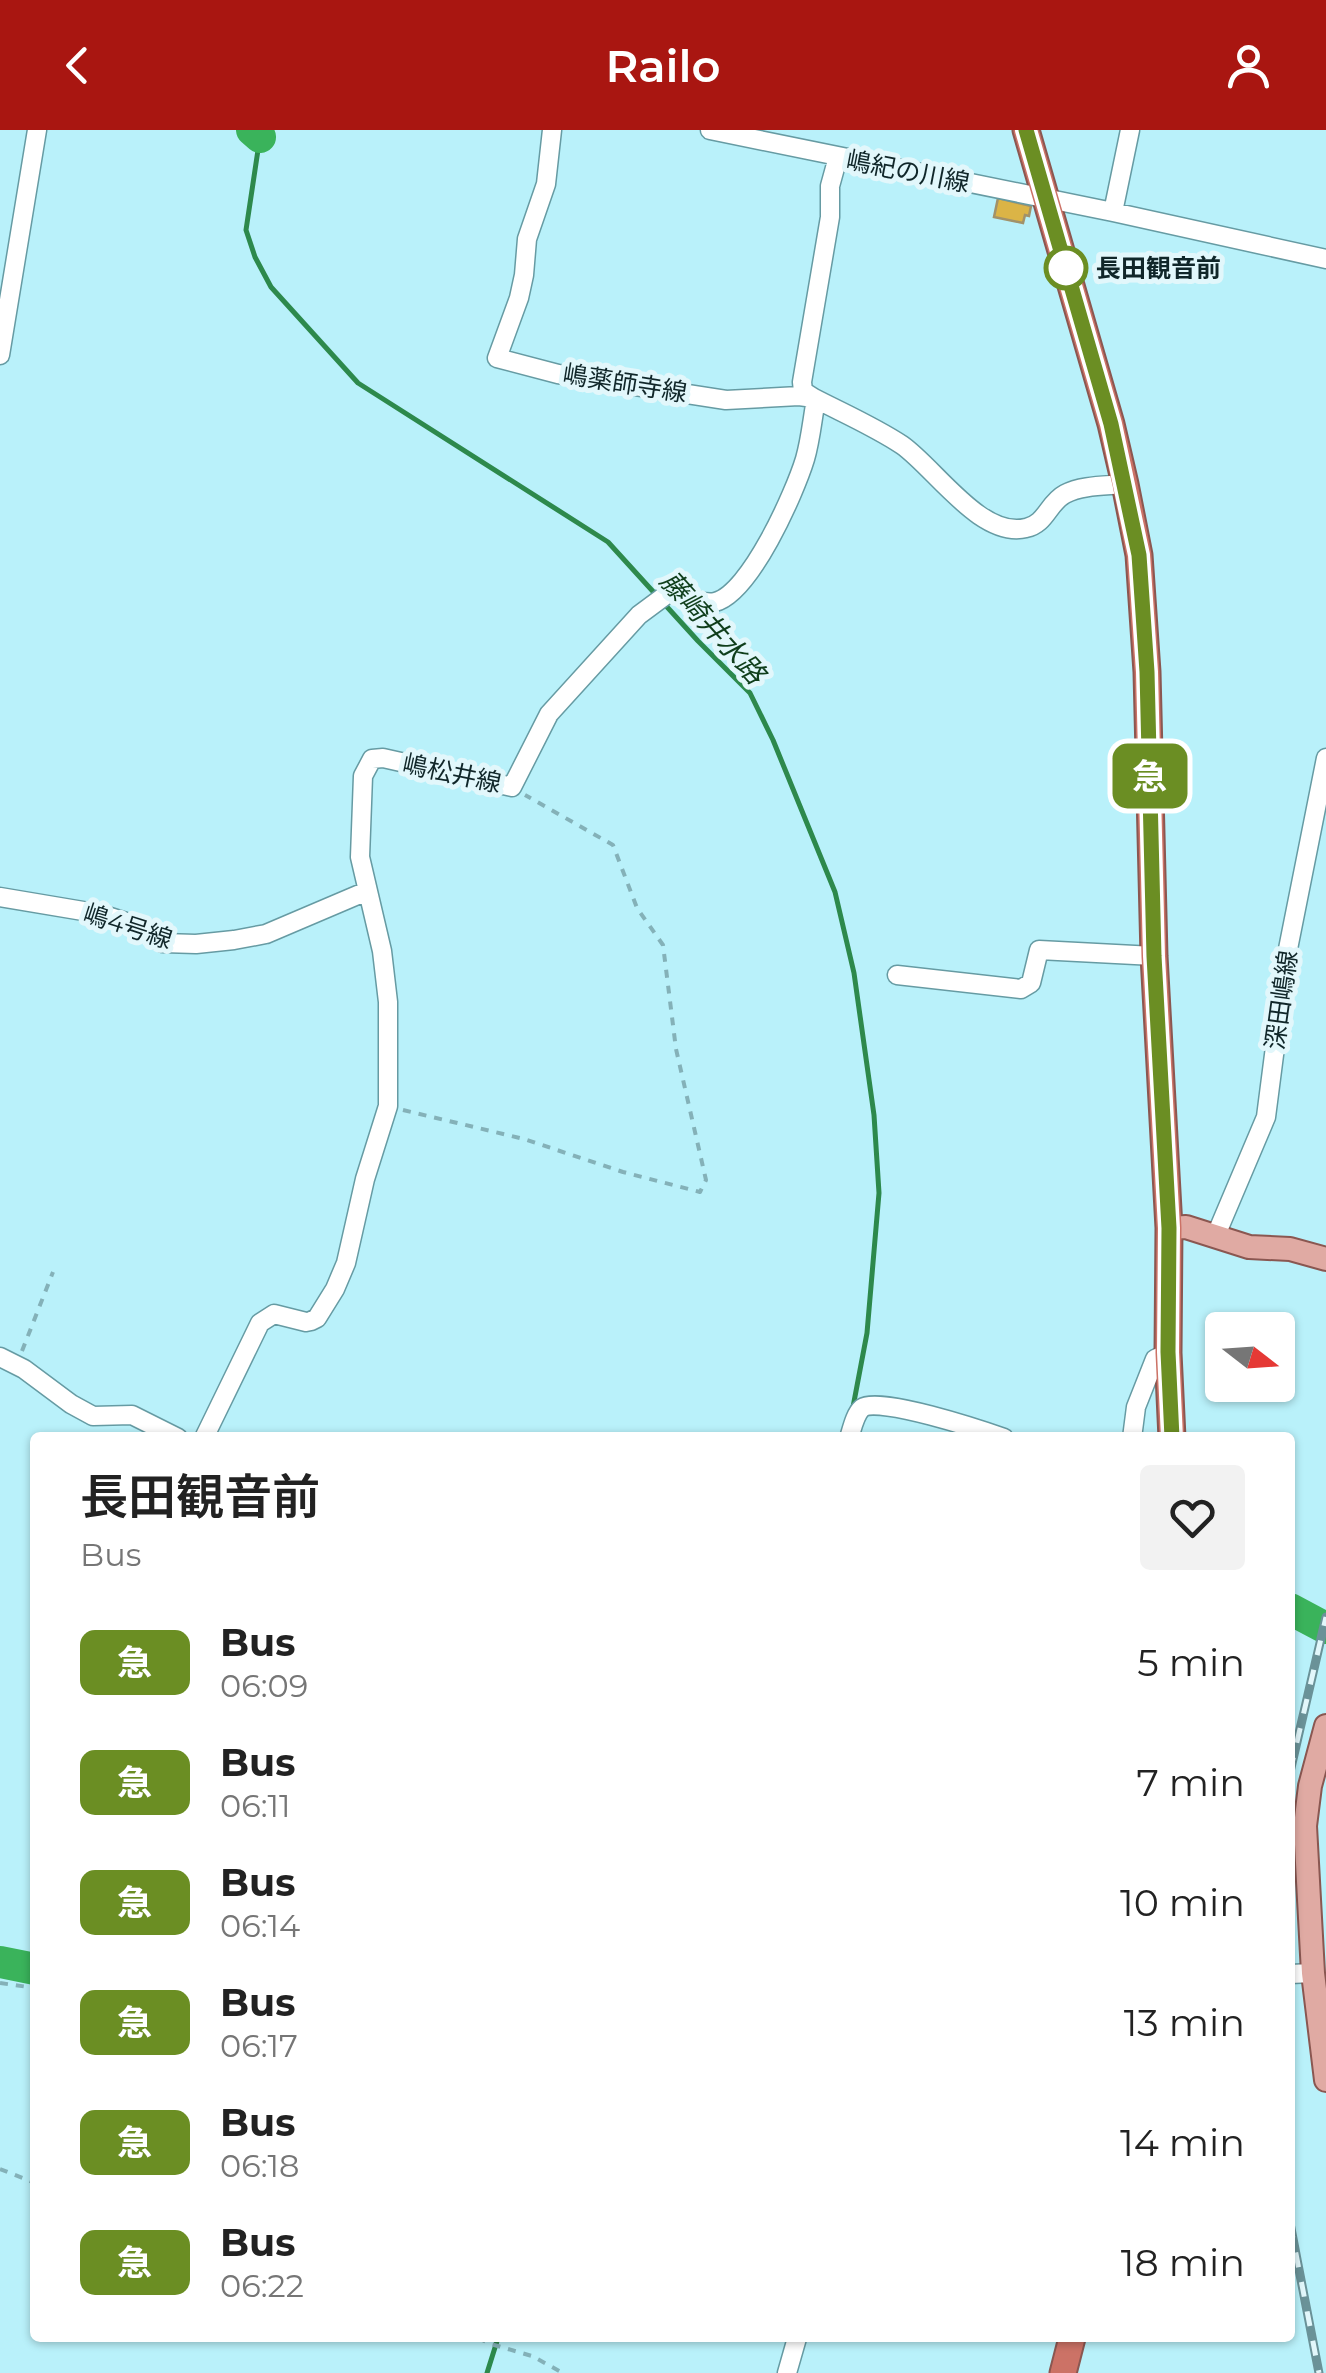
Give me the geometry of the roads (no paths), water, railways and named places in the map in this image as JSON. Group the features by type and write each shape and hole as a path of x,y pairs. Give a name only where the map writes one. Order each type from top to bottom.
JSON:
{"highway":[{"path":"1026,130 1111,424 1139,555 1169,1228 1172,1432"},
{"path":"1063,2373 1071,2342"}],"main road":[{"path":"1169,1228 1186,1227 1249,1247 1290,1250 1326,1259"},
{"path":"1326,1726 1317,1802 1305,1826 1311,1981 1326,2080"}],"street":[{"path":"0,356 37,130"},
{"name":"嶋薬師寺線","path":"552,130 546,184 527,239 519,298 497,358 558,374 726,400 814,398 903,446 957,498 990,522 1015,529 1039,523 1063,494 1125,484"},
{"name":"嶋紀の川線","path":"710,130 1326,260"},
{"path":"1113,212 1130,130"},
{"name":"嶋松井線","path":"207,1432 260,1323 274,1314 311,1321 335,1289 346,1263 361,1194 388,1106 388,1002 382,951 360,858 363,776 372,760 383,758 512,787 549,714 606,650 660,598 670,592 711,604 736,589 755,566 806,456 815,405 814,398 803,391 802,382 830,218 830,186 838,157"},
{"name":"深田嶋線","path":"1216,1235 1266,1117 1287,954 1326,758"},
{"name":"嶋4号線","path":"0,896 101,914 163,943 196,944 266,934 367,892"},
{"path":"897,975 1021,989 1031,982 1039,950 1154,956"},
{"path":"1133,1432 1136,1407 1155,1359 1168,1352"},
{"path":"8,1361 92,1416 132,1415 166,1432"},
{"path":"851,1432 859,1410 866,1406 952,1420 987,1432"},
{"path":"787,2373 796,2342"}],"waterway":[{"path":"252,130 260,137"},
{"name":"藤崎井水路","path":"261,130 246,230 271,287 358,383 608,542 750,693 773,740 835,892 854,973 874,1115 879,1193 867,1333 853,1407"},
{"path":"1295,1612 1326,1628"},
{"path":"0,1962 30,1968"},
{"name":"藤崎井水路","path":"487,2373 497,2342"}],"railway":[{"path":"1295,1750 1326,1617"},
{"path":"1295,2249 1319,2373"}],"place":[{"name":"長田観音前","path":"1066,268"}]}
